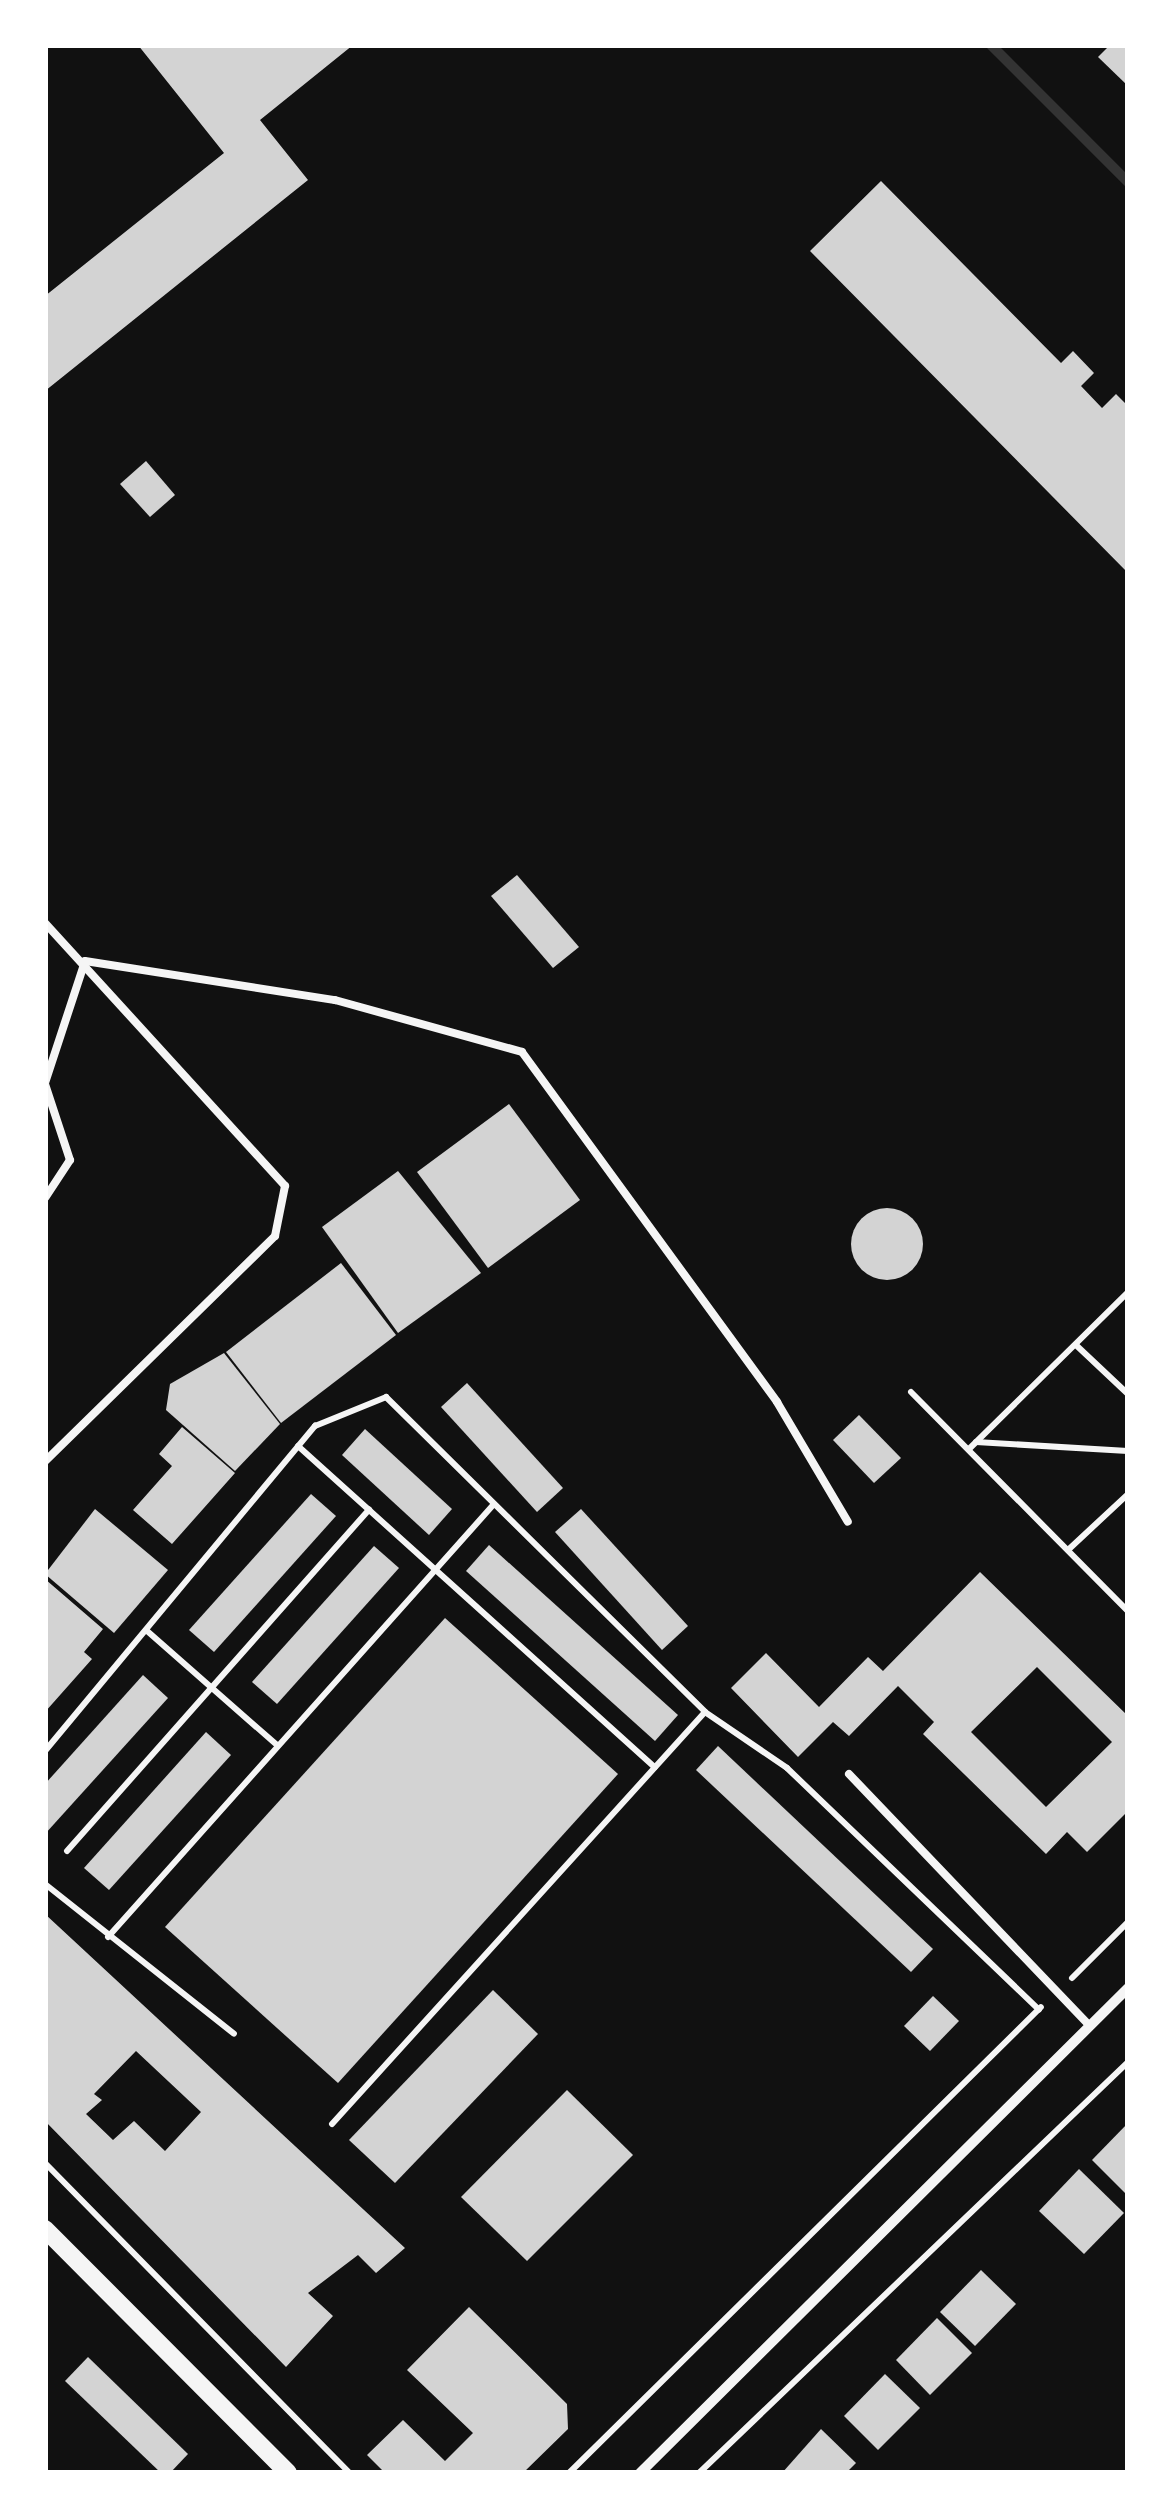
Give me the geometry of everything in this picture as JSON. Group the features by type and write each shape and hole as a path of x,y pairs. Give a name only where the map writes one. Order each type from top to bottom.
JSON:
{"street":[{"path":"640,2473 1128,1988"},
{"path":"45,2229 288,2473"}],"lane":[{"path":"45,923 85,961 285,1186 275,1236 45,1461"},
{"path":"45,1198 70,1160 45,1084 85,961"},
{"path":"85,961 335,1000 522,1052 777,1402 848,1522"},
{"path":"849,1774 1090,2026"}],"path":[{"path":"968,1450 1128,1292"},
{"path":"1077,1346 1128,1394"},
{"path":"911,1392 1128,1611"},
{"path":"45,1752 315,1426 386,1397 705,1712 787,1768 1039,2010"},
{"path":"976,1442 1128,1451"},
{"path":"298,1446 654,1767"},
{"path":"1068,1550 1128,1494"},
{"path":"108,1937 494,1504"},
{"path":"68,1851 369,1510"},
{"path":"146,1630 277,1745"},
{"path":"332,2124 705,1712"},
{"path":"45,1884 234,2034"},
{"path":"569,2473 1128,1922"},
{"path":"699,2473 1128,2062"},
{"path":"45,2163 350,2473"}],"building":[{"path":"138,45 353,45 260,120 308,180 45,391 45,296 224,153"},
{"path":"1110,45 1128,45 1128,86 1098,57"},
{"path":"881,181 1061,363 1073,351 1094,373 1081,386 1102,408 1116,394 1128,406 1128,573 810,251"},
{"path":"146,461 175,495 150,517 120,484"},
{"path":"517,875 579,947 553,968 491,896"},
{"path":"509,1104 580,1200 488,1268 417,1172"},
{"path":"398,1171 481,1273 398,1333 322,1227"},
{"path":"887,1208 912,1219 923,1244 912,1269 887,1280 862,1269 851,1244 862,1219"},
{"path":"341,1263 396,1335 281,1423 226,1352"},
{"path":"224,1353 280,1424 235,1471 166,1410 170,1384"},
{"path":"467,1383 563,1488 537,1512 441,1407"},
{"path":"859,1415 901,1458 874,1483 833,1440"},
{"path":"182,1427 235,1473 172,1544 133,1510 172,1466 159,1454"},
{"path":"365,1429 452,1509 429,1535 342,1455"},
{"path":"311,1494 336,1516 214,1652 189,1630"},
{"path":"95,1509 168,1570 114,1633 45,1574"},
{"path":"581,1509 688,1626 662,1650 555,1532"},
{"path":"489,1545 678,1715 655,1741 466,1571"},
{"path":"374,1546 399,1568 277,1704 252,1682"},
{"path":"980,1572 1128,1716 1128,1811 1087,1852 1067,1832 1046,1854 923,1734 934,1722 898,1686 849,1736 833,1722 798,1757 731,1688 766,1653 819,1707 868,1657 883,1671","holes":["1037,1667 1112,1742 1046,1807 971,1732"]},
{"path":"45,1579 103,1629 84,1652 92,1659 45,1712"},
{"path":"445,1618 618,1774 338,2083 165,1927"},
{"path":"143,1675 168,1698 45,1834 45,1784"},
{"path":"206,1732 231,1755 109,1890 84,1868"},
{"path":"718,1746 933,1949 911,1972 696,1770"},
{"path":"45,1914 405,2248 376,2273 358,2255 308,2293 333,2316 286,2367 45,2121","holes":["136,2051 201,2112 165,2151 134,2121 113,2140 86,2114 102,2100 94,2094"]},
{"path":"493,1990 538,2034 395,2183 349,2140"},
{"path":"933,1996 959,2021 930,2051 904,2026"},
{"path":"567,2090 633,2155 527,2261 461,2197"},
{"path":"1128,2123 1128,2196 1092,2160"},
{"path":"1079,2169 1124,2213 1084,2254 1039,2211"},
{"path":"981,2270 1016,2304 975,2346 940,2312"},
{"path":"469,2307 567,2404 568,2429 523,2473 385,2473 367,2455 403,2420 445,2461 473,2433 407,2370"},
{"path":"937,2318 972,2353 930,2395 896,2360"},
{"path":"88,2357 188,2454 170,2473 161,2473 65,2381"},
{"path":"885,2374 920,2408 878,2450 844,2416"},
{"path":"821,2429 856,2463 846,2473 782,2473"}],"waterway":[{"path":"991,45 1128,182"}]}
